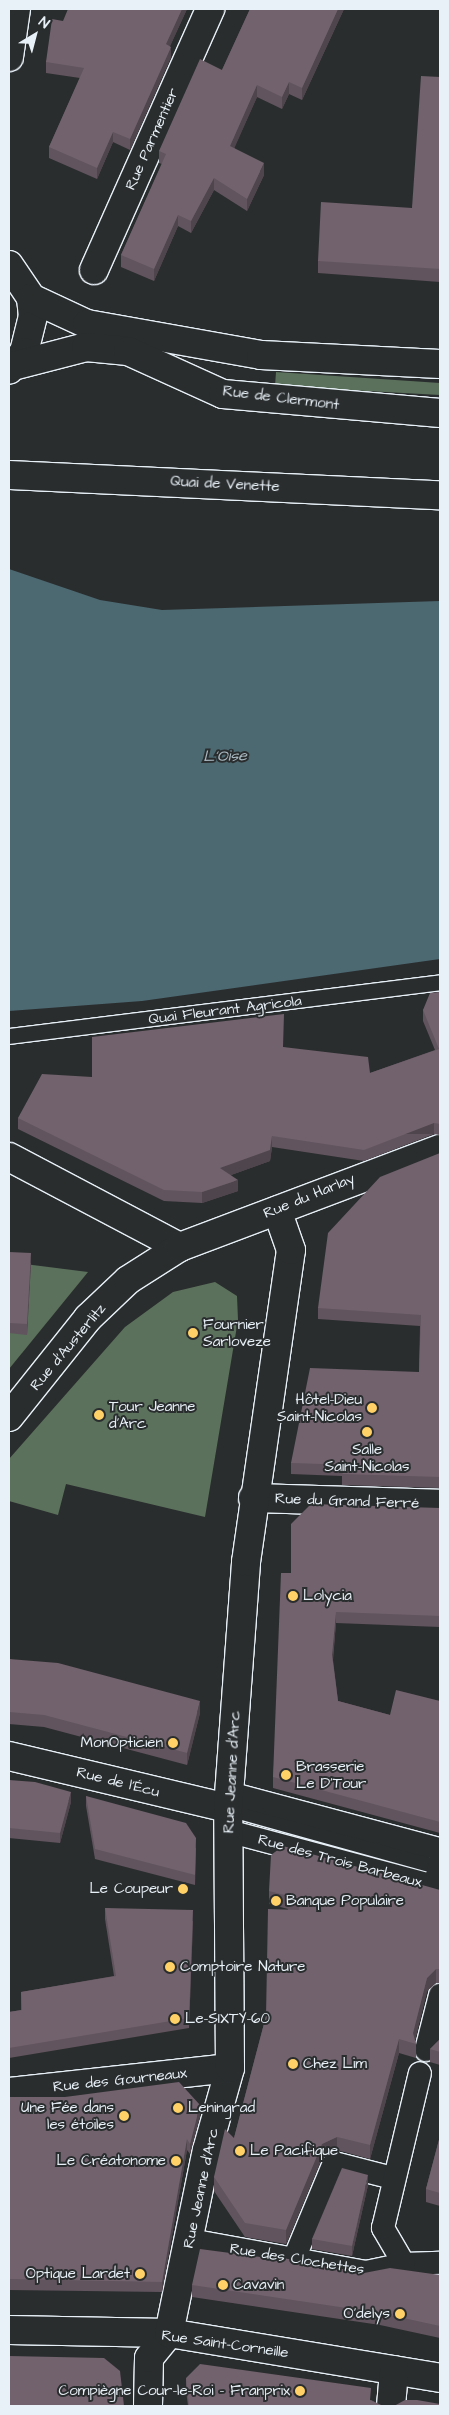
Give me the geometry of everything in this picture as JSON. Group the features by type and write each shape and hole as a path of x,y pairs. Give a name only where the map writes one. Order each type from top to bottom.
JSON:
{"street":[{"path":"9,57 16,9"},
{"name":"Rue Parmentier","path":"94,270 210,9"},
{"path":"9,264 30,298 31,334 11,368"},
{"path":"30,298 87,324 261,355 440,364"},
{"name":"Rue de Clermont","path":"11,368 86,347 128,351 223,394 440,413"},
{"name":"Quai de Venette","path":"9,475 440,495"},
{"name":"Rue du Harlay","path":"180,1247 440,1149"},
{"path":"9,1157 180,1247"},
{"name":"Rue Jeanne d'Arc","path":"169,2333 190,2240 207,2150 230,2068 228,1810 246,1562 253,1498 291,1250 277,1210"},
{"name":"Rue d'Austerlitz","path":"9,1418 88,1318 128,1280 180,1247"},
{"name":"Rue du Grand Ferré","path":"253,1498 440,1504"},
{"name":"Rue de l'Écu","path":"9,1756 228,1810"},
{"name":"Rue des Trois Barbeaux","path":"228,1810 437,1863 434,1886 228,1810"},
{"path":"426,2050 439,2002"},
{"name":"Rue des Gourneaux","path":"9,2092 230,2068"},
{"path":"404,2264 384,2228 393,2178 420,2073"},
{"path":"294,2259 334,2163 393,2178"},
{"name":"Rue des Clochettes","path":"190,2240 366,2272 404,2264 440,2263"},
{"name":"Rue Saint-Corneille","path":"9,2330 169,2333 440,2378"},
{"path":"148,2406 149,2358 169,2333"},
{"path":"390,2406 394,2370"}],"lane":[{"name":"Quai Fleurant Agricola","path":"9,1036 440,982"}],"green space":[{"path":"276,372 440,383 440,395 275,386"},
{"path":"9,1262 88,1272 9,1369"},
{"path":"215,1282 237,1296 238,1320 205,1517 66,1484 58,1515 9,1501 9,1459 125,1327 173,1292"}],"water":[{"name":"L'Oise","path":"9,569 100,600 162,610 440,601 440,959 142,1001 9,1011"}],"building":[{"path":"68,9 182,9 166,44 171,47 130,139 113,132 97,168 49,147 84,68 46,62 52,19 63,21"},
{"path":"250,9 338,9 302,88 289,82 282,97 257,85 230,146 264,163 247,199 214,178 191,221 178,215 154,269 121,255 166,154 159,151 200,59 222,70"},
{"path":"421,76 440,77 440,269 318,261 321,202 412,208"},
{"path":"440,992 440,1124 434,1123 364,1150 272,1136 270,1150 220,1168 238,1180 202,1192 164,1190 18,1118 42,1074 92,1077 92,1037 284,1014 283,1047 368,1057 370,1073 439,1049 423,1010 430,993"},
{"path":"440,1153 440,1477 342,1474 351,1465 291,1463 310,1368 419,1372 421,1315 318,1308 328,1233 380,1177"},
{"path":"9,1252 31,1253 27,1324 9,1323"},
{"path":"311,1504 440,1508 440,1616 336,1612 332,1655 338,1701 390,1715 396,1690 440,1701 440,1822 273,1777 281,1573 291,1573 291,1524"},
{"path":"9,1659 58,1663 200,1701 187,1753 44,1715 9,1712"},
{"path":"9,1780 35,1782 71,1792 60,1833 9,1828"},
{"path":"86,1796 186,1823 196,1838 195,1875 95,1849"},
{"path":"283,1846 440,1890 440,1969 436,1969 427,1978 413,2033 416,2044 399,2039 370,2145 337,2137 322,2144 286,2230 245,2223 214,2177 225,2129 234,2138 266,2016 268,1909 299,1910 300,1899 269,1891 271,1855"},
{"path":"105,1908 193,1910 189,2018 9,2048 9,2012 22,2010 21,1992 116,1976"},
{"path":"440,2034 440,2052 430,2049 439,2040"},
{"path":"179,2082 200,2105 190,2144 187,2139 162,2282 9,2279 9,2097 65,2097"},
{"path":"440,2136 440,2193 426,2189"},
{"path":"342,2168 368,2175 352,2246 312,2239"},
{"path":"200,2249 268,2258 266,2255 364,2273 390,2268 440,2275 440,2326 380,2313 192,2285"},
{"path":"9,2356 104,2358 120,2371 124,2406 9,2406"},
{"path":"200,2364 371,2388 370,2400 383,2406 189,2406 186,2378"},
{"path":"405,2400 417,2400 440,2404 440,2406 394,2406"}],"place":[{"name":"Fournier Sarloveze","path":"193,1333"},
{"name":"Hôtel-Dieu Saint-Nicolas","path":"372,1408"},
{"name":"Tour Jeanne d'Arc","path":"99,1415"},
{"name":"Salle Saint-Nicolas","path":"367,1432"},
{"name":"Lolycia","path":"293,1596"},
{"name":"MonOpticien","path":"173,1743"},
{"name":"Brasserie Le D’Tour","path":"286,1775"},
{"name":"Le Coupeur","path":"183,1889"},
{"name":"Banque Populaire","path":"276,1901"},
{"name":"Comptoire Nature","path":"170,1967"},
{"name":"Le-SIXTY-60","path":"175,2019"},
{"name":"Chez Lim","path":"293,2064"},
{"name":"Leningrad","path":"178,2108"},
{"name":"Une Fée dans les étoiles","path":"124,2116"},
{"name":"Le Pacifique","path":"240,2151"},
{"name":"Le Créatonome","path":"176,2161"},
{"name":"Optique Lardet","path":"140,2274"},
{"name":"Cavavin","path":"223,2285"},
{"name":"O'delys","path":"400,2314"},
{"name":"Compiègne Cour-le-Roi - Franprix","path":"300,2391"}]}
